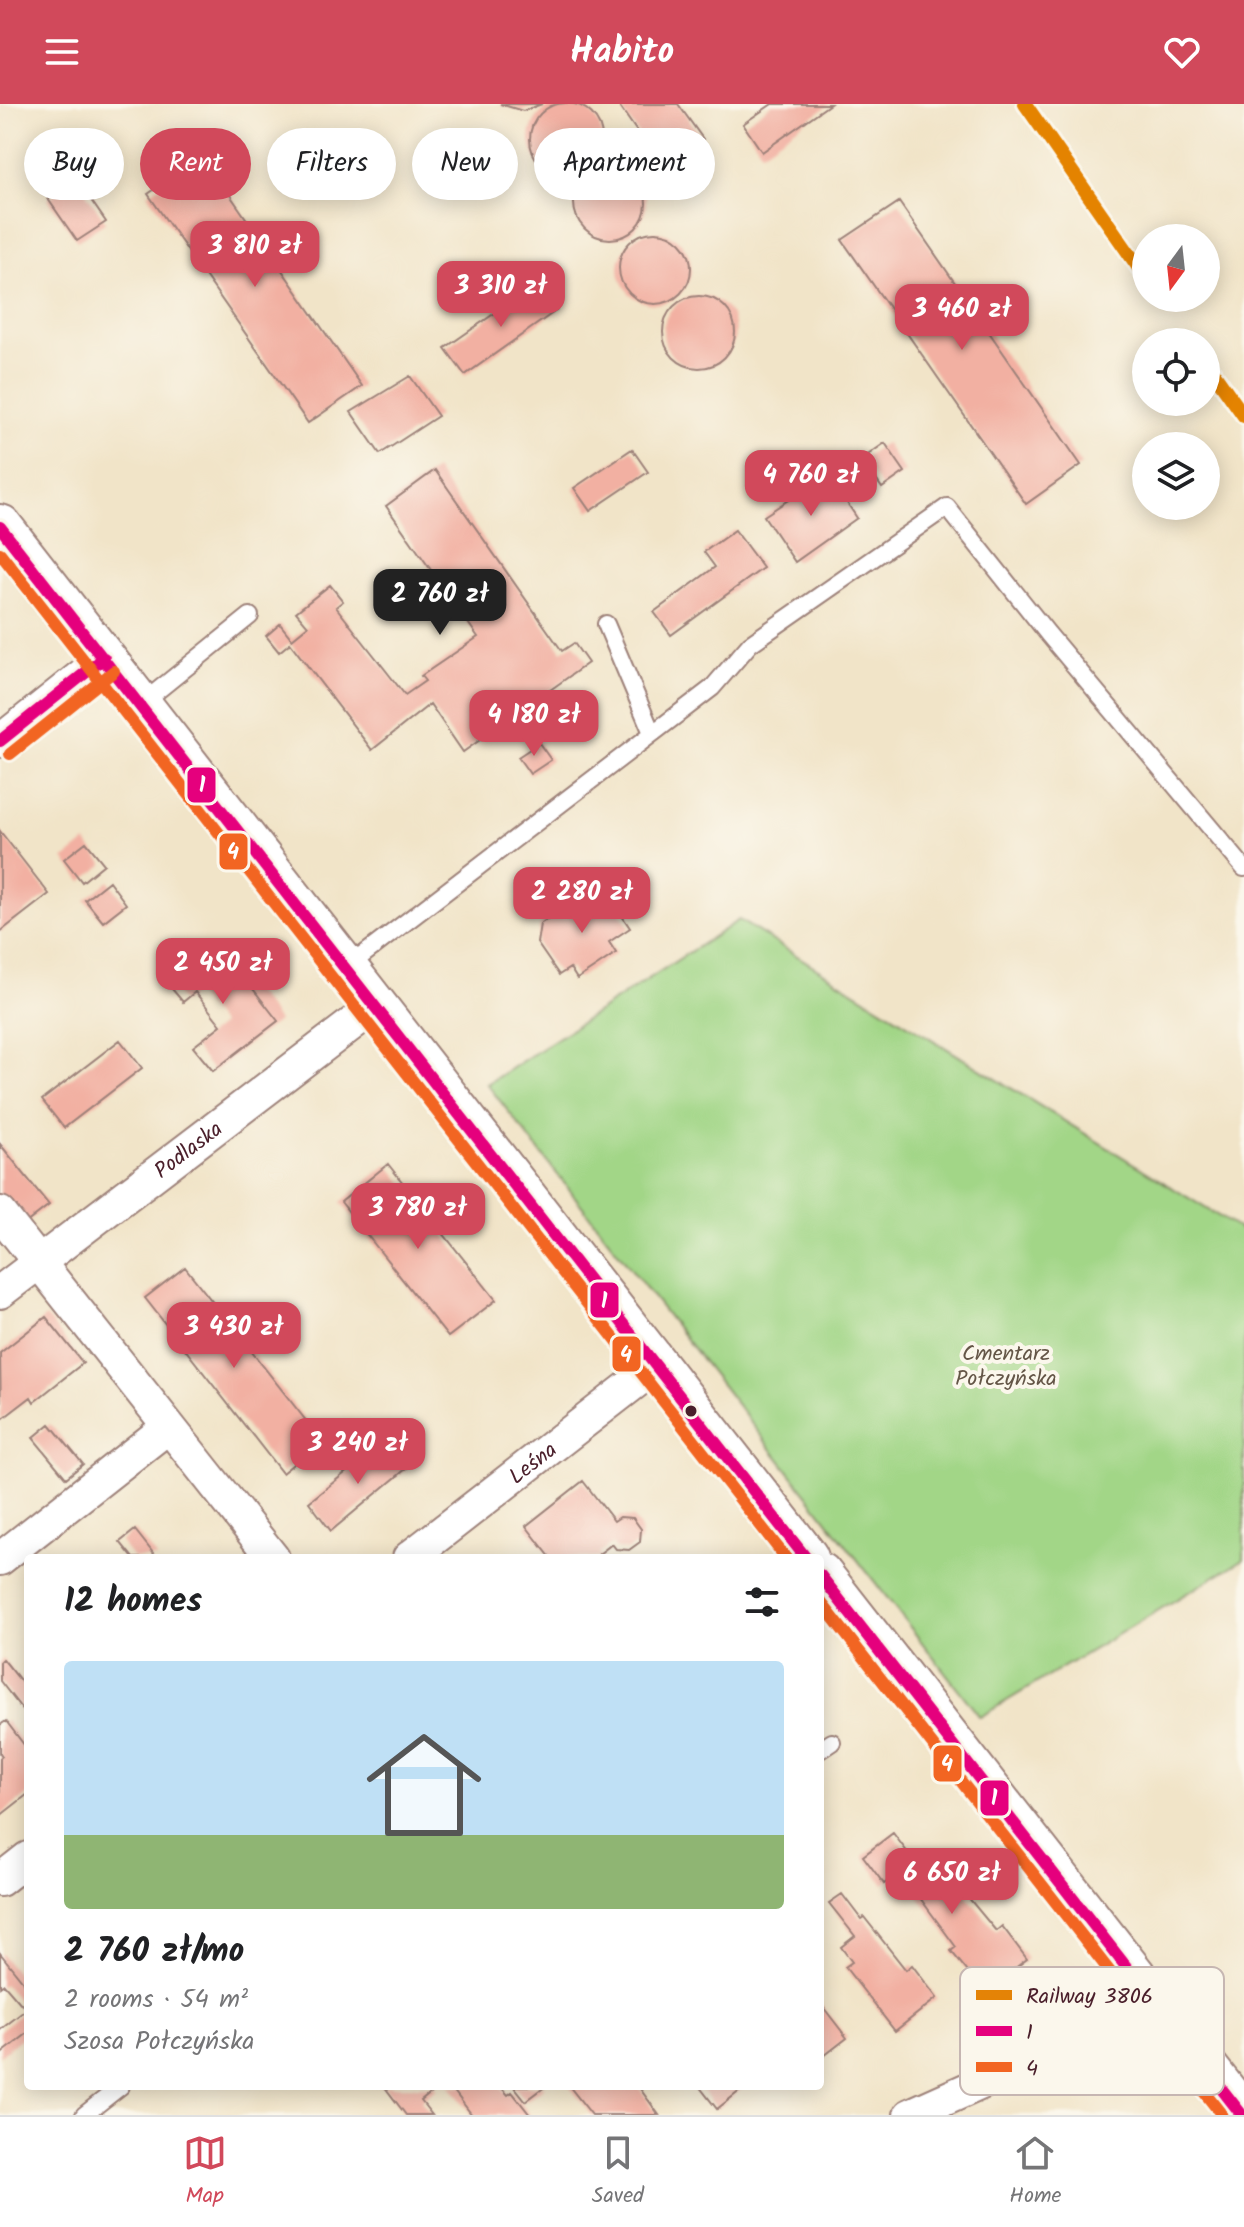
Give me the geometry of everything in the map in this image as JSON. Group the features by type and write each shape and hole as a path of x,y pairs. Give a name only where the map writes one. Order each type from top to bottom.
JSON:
{"main road":[{"path":"0,527 803,1554"},
{"path":"824,1580 1127,1967"},
{"path":"1224,2092 1242,2115"}],"street":[{"path":"0,741 104,658"},
{"name":"Podlaska","path":"0,1292 374,1007"},
{"path":"0,1213 270,1554"},
{"name":"Leśna","path":"414,1554 656,1366"},
{"path":"0,1559 168,1427"},
{"path":"0,1880 24,1861"},
{"path":"910,2115 960,2093"}],"lane":[{"path":"345,969 712,688 750,644 947,507 1048,634 1244,868"},
{"path":"140,705 250,616"},
{"path":"606,624 652,733"},
{"path":"84,2115 116,2090"}],"green space":[{"name":"Cmentarz Połczyńska","path":"739,920 1244,1232 1244,1559 980,1717 487,1084"}],"building":[{"path":"566,103 580,106 600,128 534,128 533,153 530,139 533,125 552,106"},
{"path":"500,104 542,104 523,111"},
{"path":"618,104 678,104 695,128 634,128"},
{"path":"772,104 830,104 762,152 743,124"},
{"path":"49,200 91,200 106,222 77,241"},
{"path":"152,200 233,200 362,386 308,423"},
{"path":"574,200 646,200 640,223 630,233 610,239 590,233 580,223 574,203"},
{"path":"899,202 1081,465 1026,504 842,240"},
{"path":"655,232 675,238 685,248 691,268 685,288 675,298 655,304 635,298 625,288 619,268 625,248 635,238"},
{"path":"538,283 557,310 465,375 445,348"},
{"path":"699,296 719,302 729,312 735,332 729,352 719,362 699,368 679,362 669,352 663,332 669,312 679,302"},
{"path":"410,376 438,416 380,454 351,412"},
{"path":"885,443 905,472 882,488 862,459"},
{"path":"632,449 648,472 590,511 574,488"},
{"path":"435,470 562,651 574,643 588,663 463,752 430,704 372,750 290,643 279,652 266,636 280,624 292,639 308,626 296,612 330,585 343,601 336,607 405,695 425,681 421,676 478,637 386,506"},
{"path":"828,474 857,518 795,562 764,516"},
{"path":"735,530 763,568 671,635 654,612 715,567 704,552"},
{"path":"539,743 551,760 530,774 518,757"},
{"path":"0,831 49,894 0,932"},
{"path":"86,842 104,864 82,882 64,859"},
{"path":"109,881 126,904 103,922 85,900"},
{"path":"589,891 608,895 630,928 609,942 616,953 577,979 570,968 559,975 537,943 540,924 552,916 566,918 575,912 578,899"},
{"path":"222,949 278,1021 213,1071 193,1047 221,1025 195,992 183,1002 161,976 176,964 185,975"},
{"path":"120,1040 142,1068 64,1128 42,1100"},
{"path":"0,1144 49,1205 22,1226 0,1198"},
{"path":"388,1164 496,1300 448,1337 341,1202"},
{"path":"185,1267 322,1441 282,1473 145,1298"},
{"path":"46,1317 83,1363 34,1402 31,1397 1,1420 0,1353"},
{"path":"50,1424 83,1464 66,1478 33,1438"},
{"path":"385,1441 407,1468 331,1531 309,1502"},
{"path":"583,1481 614,1521 620,1517 633,1518 641,1529 640,1542 629,1550 616,1549 612,1544 599,1554 548,1554 526,1526"},
{"path":"135,1530 154,1554 130,1554 120,1542"},
{"path":"3,1659 24,1685 24,1712 0,1681 0,1662"},
{"path":"6,1721 24,1745 24,1797 0,1816 2,1756 0,1725"},
{"path":"893,1833 932,1885 948,1873 996,1931 1002,1926 1027,1959 1017,1967 964,1967 951,1951 956,1947 903,1875 898,1874 884,1884 863,1856"},
{"path":"842,1894 906,1970 912,1965 937,1998 895,2031 845,1967 852,1962 841,1947 855,1936 829,1903"},
{"path":"0,1953 24,1983 24,2003 22,2005 4,1984 0,1987"},
{"path":"824,2008 847,2038 824,2056"},
{"path":"24,2011 24,2036 0,2055 0,2030"},
{"path":"387,2090 435,2090 421,2101 432,2115 406,2115"},
{"path":"453,2090 504,2090 508,2095 512,2092 530,2115 472,2115"},
{"path":"517,2090 541,2090 526,2101"},
{"path":"572,2090 641,2090 659,2115 592,2115"},
{"path":"702,2090 741,2090 717,2109"}],"rail line":[{"name":"3806","path":"1025,104 1132,258"},
{"name":"3806","path":"1220,382 1244,416"}],"transit line":[{"name":"1","path":"0,527 803,1554"},
{"name":"4","path":"0,553 783,1554"},
{"name":"1","path":"0,741 104,658"},
{"name":"4","path":"10,754 114,671"},
{"name":"1","path":"824,1580 1126,1967"},
{"name":"4","path":"824,1606 1106,1967"},
{"name":"1","path":"1224,2092 1242,2115"},
{"name":"4","path":"1206,2095 1222,2115"}]}
